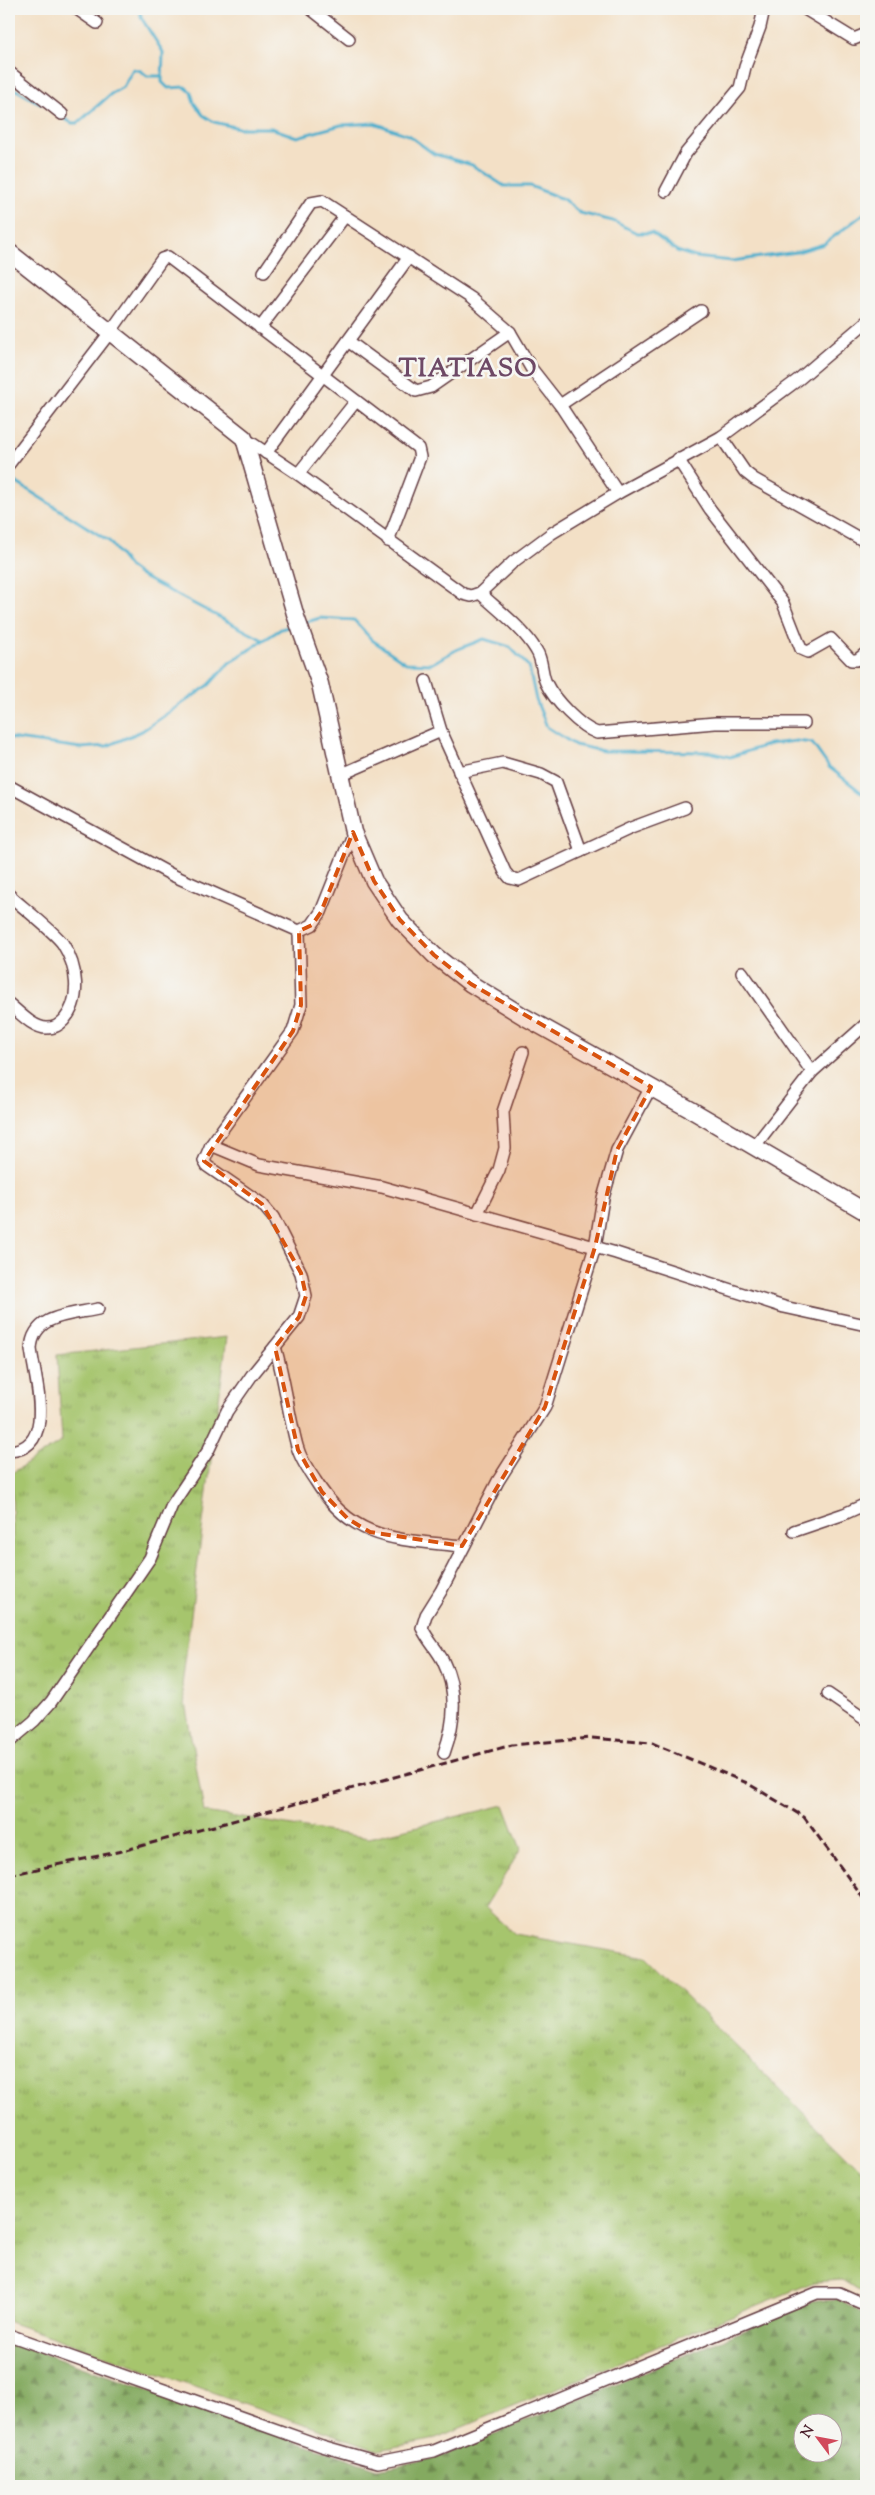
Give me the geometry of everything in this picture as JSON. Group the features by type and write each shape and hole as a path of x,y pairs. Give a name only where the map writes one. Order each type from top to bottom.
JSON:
{"street":[{"path":"77,9 97,23"},
{"path":"311,9 349,39"},
{"path":"666,191 686,153 740,88 764,9"},
{"path":"805,9 854,39 866,34"},
{"path":"9,72 62,114"},
{"path":"264,272 311,203 322,201 471,298 510,332 531,368 560,405 618,492"},
{"path":"260,328 345,216"},
{"path":"9,252 244,438 298,474 463,594 471,596 480,593 513,562 552,532 618,492 721,437 799,379 866,322"},
{"path":"9,464 165,257 356,401 420,452 420,457 388,541"},
{"path":"266,453 409,257"},
{"path":"560,405 701,311"},
{"path":"348,341 416,391 431,387 510,332"},
{"path":"298,474 356,401"},
{"path":"721,437 745,472 754,479 866,542"},
{"path":"244,438 296,617 320,684 353,832 374,881 400,920 434,955 471,984 523,1016 866,1212"},
{"path":"678,459 710,509 783,603 802,649 808,652 831,639 851,660 857,660 866,653"},
{"path":"480,593 536,650 542,662 547,684 565,708 588,730 598,733 715,724 804,723"},
{"path":"426,681 441,731 505,872 510,878 519,880 631,828 685,808"},
{"path":"340,775 441,731"},
{"path":"459,772 503,763 548,777 556,782 581,851"},
{"path":"9,786 172,875 299,931 312,926 321,912 353,832"},
{"path":"9,895 63,943 74,971 76,994 71,1012 58,1026 46,1028 28,1020 9,1004"},
{"path":"9,1742 34,1721 51,1702 150,1558 172,1505 208,1450 227,1411 298,1317 304,1303 306,1296 301,1273 273,1217 262,1204 207,1166 204,1161 211,1145 293,1031 301,1004 299,931"},
{"path":"742,972 812,1072"},
{"path":"754,1147 812,1072 866,1024"},
{"path":"477,1214 499,1170 505,1148 503,1112 523,1052"},
{"path":"444,1753 451,1734 455,1710 444,1663 422,1628 426,1615 441,1591 462,1546 498,1481 545,1407 594,1247 603,1198 617,1150 651,1088"},
{"path":"211,1145 259,1166 382,1187 594,1247 784,1307 866,1325"},
{"path":"9,1451 22,1450 33,1440 40,1424 30,1349 31,1336 38,1326 49,1320 98,1308"},
{"path":"275,1346 284,1378 298,1450 322,1492 335,1508 370,1532 462,1546"},
{"path":"794,1531 844,1514 866,1504"},
{"path":"828,1694 866,1720"},
{"path":"9,2335 322,2446 378,2462 434,2451 817,2293 839,2292 866,2305"}],"highlighted area":[{"path":"353,832 374,881 400,920 434,955 471,984 651,1087 617,1150 595,1247 545,1407 462,1546 370,1532 348,1519 322,1492 298,1450 275,1347 299,1317 306,1296 301,1273 262,1204 204,1161 293,1031 301,1005 299,931 312,925 321,912"}],"green space":[{"path":"227,1337 182,1685 204,1812 369,1838 504,1805 521,1849 485,1907 514,1934 646,1957 866,2175 866,2295 842,2280 814,2282 431,2440 379,2450 9,2322 9,1588 13,1585 12,1473 62,1441 57,1355"},
{"path":"838,2299 866,2317 866,2486 9,2486 9,2342 378,2469 436,2458 818,2300"}],"waterway":[{"path":"139,9 142,19 163,52 162,82 168,88 185,87 191,92 194,103 203,115 214,122 239,128 271,128 297,137 341,125 374,123 408,135 434,154 472,165 504,186 530,186 563,199 580,213 613,221 637,233 652,233 677,251 695,257 732,261 797,252 824,244 866,212"},
{"path":"61,117 72,123 78,123 111,94 123,87 133,69 141,71 147,76 161,76"},
{"path":"9,86 41,104"},
{"path":"9,478 109,541 130,568 141,576 263,640"},
{"path":"303,623 320,618 354,620 372,640 406,663 431,664 458,649 484,639 510,647 529,667 536,700 547,727 575,745 603,751 709,752 730,757 770,744 797,741 812,743 829,767 866,796"},
{"path":"9,738 81,748 107,746 142,731 209,685 229,663 281,629 294,625"}],"railway":[{"path":"9,1875 122,1851 512,1745 592,1738 652,1743 747,1783 804,1817 866,1902"}],"district":[{"name":"TIATIASO","path":"468,369"}]}
